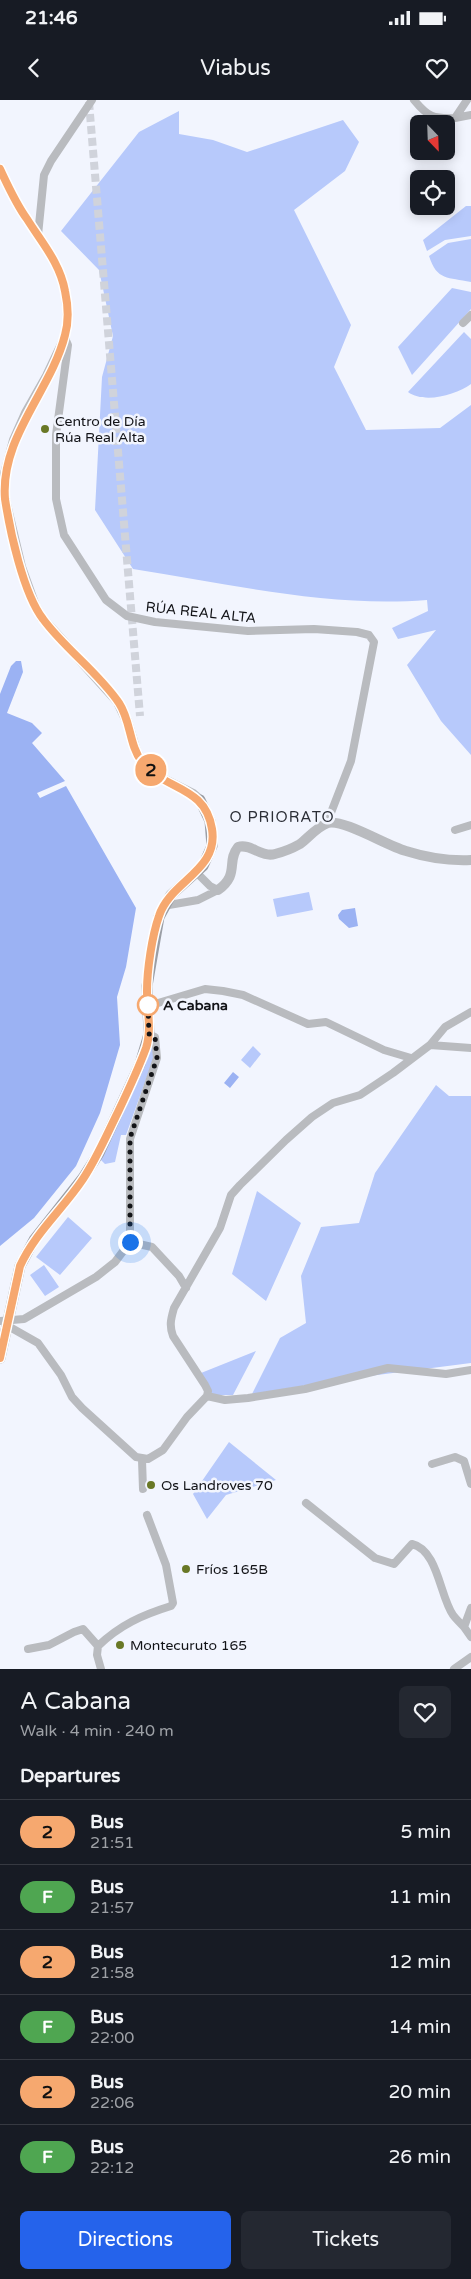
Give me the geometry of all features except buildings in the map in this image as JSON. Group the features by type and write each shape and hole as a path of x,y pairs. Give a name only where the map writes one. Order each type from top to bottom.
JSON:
{"main road":[{"path":"0,1358 5,1322 20,1266 34,1240 71,1196 99,1153 140,1064 149,1034 148,977 157,924 163,906 177,888 197,873 207,859 212,840 210,821 200,800"}],"street":[{"path":"38,235 44,175 51,161 92,100"},
{"path":"414,100 428,115"},
{"path":"455,118 467,100"},
{"path":"455,118 471,115"},
{"name":"RÚA REAL ALTA","path":"0,169 26,218 59,269 65,290 67,324 65,338 68,345 56,436 56,499 64,534 106,600 127,616 155,622 248,631 314,630 357,632 369,634 374,642 351,762 328,824"},
{"path":"463,323 471,315"},
{"path":"65,338 47,376 26,413 4,473 5,500 24,576 35,606 42,618 118,702 142,762 157,776 193,794 200,800"},
{"path":"163,906 198,900 218,890 230,879 234,854 238,847 248,847 265,855 273,855 299,844 328,824 344,824 380,842 405,851 454,861 471,860"},
{"path":"455,830 471,824"},
{"path":"197,873 210,886 218,890"},
{"path":"148,1006 205,989 223,990 243,995 308,1024 326,1022 384,1050 411,1058"},
{"path":"5,1322 38,1343 61,1375 72,1397 136,1457 142,1460 148,1459 163,1450 187,1417 207,1396 208,1391 205,1385 170,1328 174,1308 220,1228 231,1195 312,1117 333,1104 360,1095 430,1045 445,1027 471,1012"},
{"path":"5,1322 24,1320 96,1277 115,1262 130,1242 130,1138 157,1058 155,1037 149,1034"},
{"path":"430,1045 471,1048"},
{"path":"130,1242 152,1247 178,1276 186,1288"},
{"path":"207,1396 226,1400 248,1398 305,1389 388,1368 446,1374 471,1370"},
{"path":"432,1464 454,1457 464,1461 471,1484"},
{"path":"142,1460 143,1489"},
{"path":"306,1503 375,1558 388,1563 394,1564 408,1547 412,1544 417,1545 424,1552 437,1574 452,1614 471,1637"},
{"path":"101,1669 97,1656 98,1646 113,1631 130,1621 171,1606 173,1603 166,1565 147,1515"},
{"path":"464,1627 471,1608"},
{"path":"28,1649 50,1645 83,1629 98,1646"},
{"path":"454,1669 471,1657"}],"shaded area":[{"path":"179,111 179,134 213,140 247,152 343,120 359,142 345,171 294,210 351,325 334,367 366,430 440,428 471,405 471,755 441,721 407,665 436,630 398,639 392,628 428,611 427,600 390,602 316,598 243,588 133,569 95,510 102,377 113,336 99,270 61,231 139,132"},
{"path":"466,206 471,206 471,236 445,240 427,251 423,240"},
{"path":"471,239 471,282 444,276 436,270 429,256 448,243"},
{"path":"452,288 471,292 471,309 412,375 398,347"},
{"path":"464,332 471,339 471,384 457,392 440,397 415,396 408,392"},
{"path":"16,661 21,661 23,672 7,713 32,723 42,733 32,743 65,781 37,793 40,798 66,786 136,908 126,967 117,997 120,1045 100,1113 76,1166 34,1218 0,1246 0,694 11,666"},
{"path":"309,892 313,910 277,917 273,899"},
{"path":"355,908 358,926 349,928 339,919 338,915 342,910"},
{"path":"152,1041 154,1057 126,1135 121,1135 115,1162 105,1164 99,1158"},
{"path":"253,1046 261,1054 250,1068 241,1060"},
{"path":"233,1072 239,1077 230,1088 224,1083"},
{"path":"436,1085 449,1096 471,1096 471,1363 346,1379 252,1394 280,1338 306,1323 301,1276 321,1227 359,1223 375,1173"},
{"path":"257,1191 301,1223 266,1301 232,1274"},
{"path":"68,1217 92,1238 60,1275 36,1257"},
{"path":"44,1265 59,1287 45,1296 30,1275"},
{"path":"256,1351 233,1395 212,1395 201,1373"},
{"path":"229,1442 276,1480 226,1495 207,1519 193,1494"}],"tunnel":[{"path":"89,102 140,716"}],"bus line":[{"name":"2","path":"0,169 26,218 59,269 65,290 67,311 65,338 47,376 26,413 14,440 4,473 5,500 26,584 42,618 118,702 123,710 136,751 142,762 157,776 197,797 207,812 212,829 212,846 203,866 171,895 163,906 159,917 147,986 148,1043 140,1064 99,1153 71,1196 34,1240 20,1266 0,1358"}],"place":[{"name":"Centro de Día Rúa Real Alta","path":"45,429"},
{"name":"A Cabana","path":"148,1005"},
{"name":"Os Landroves 70","path":"151,1485"},
{"name":"Fríos 165B","path":"186,1569"},
{"name":"Montecuruto 165","path":"120,1645"}],"district":[{"name":"O PRIORATO","path":"282,817"}],"route":[{"path":"130,1242 130,1138 157,1058 155,1037 153,1034 149,1034 148,1005"}]}
